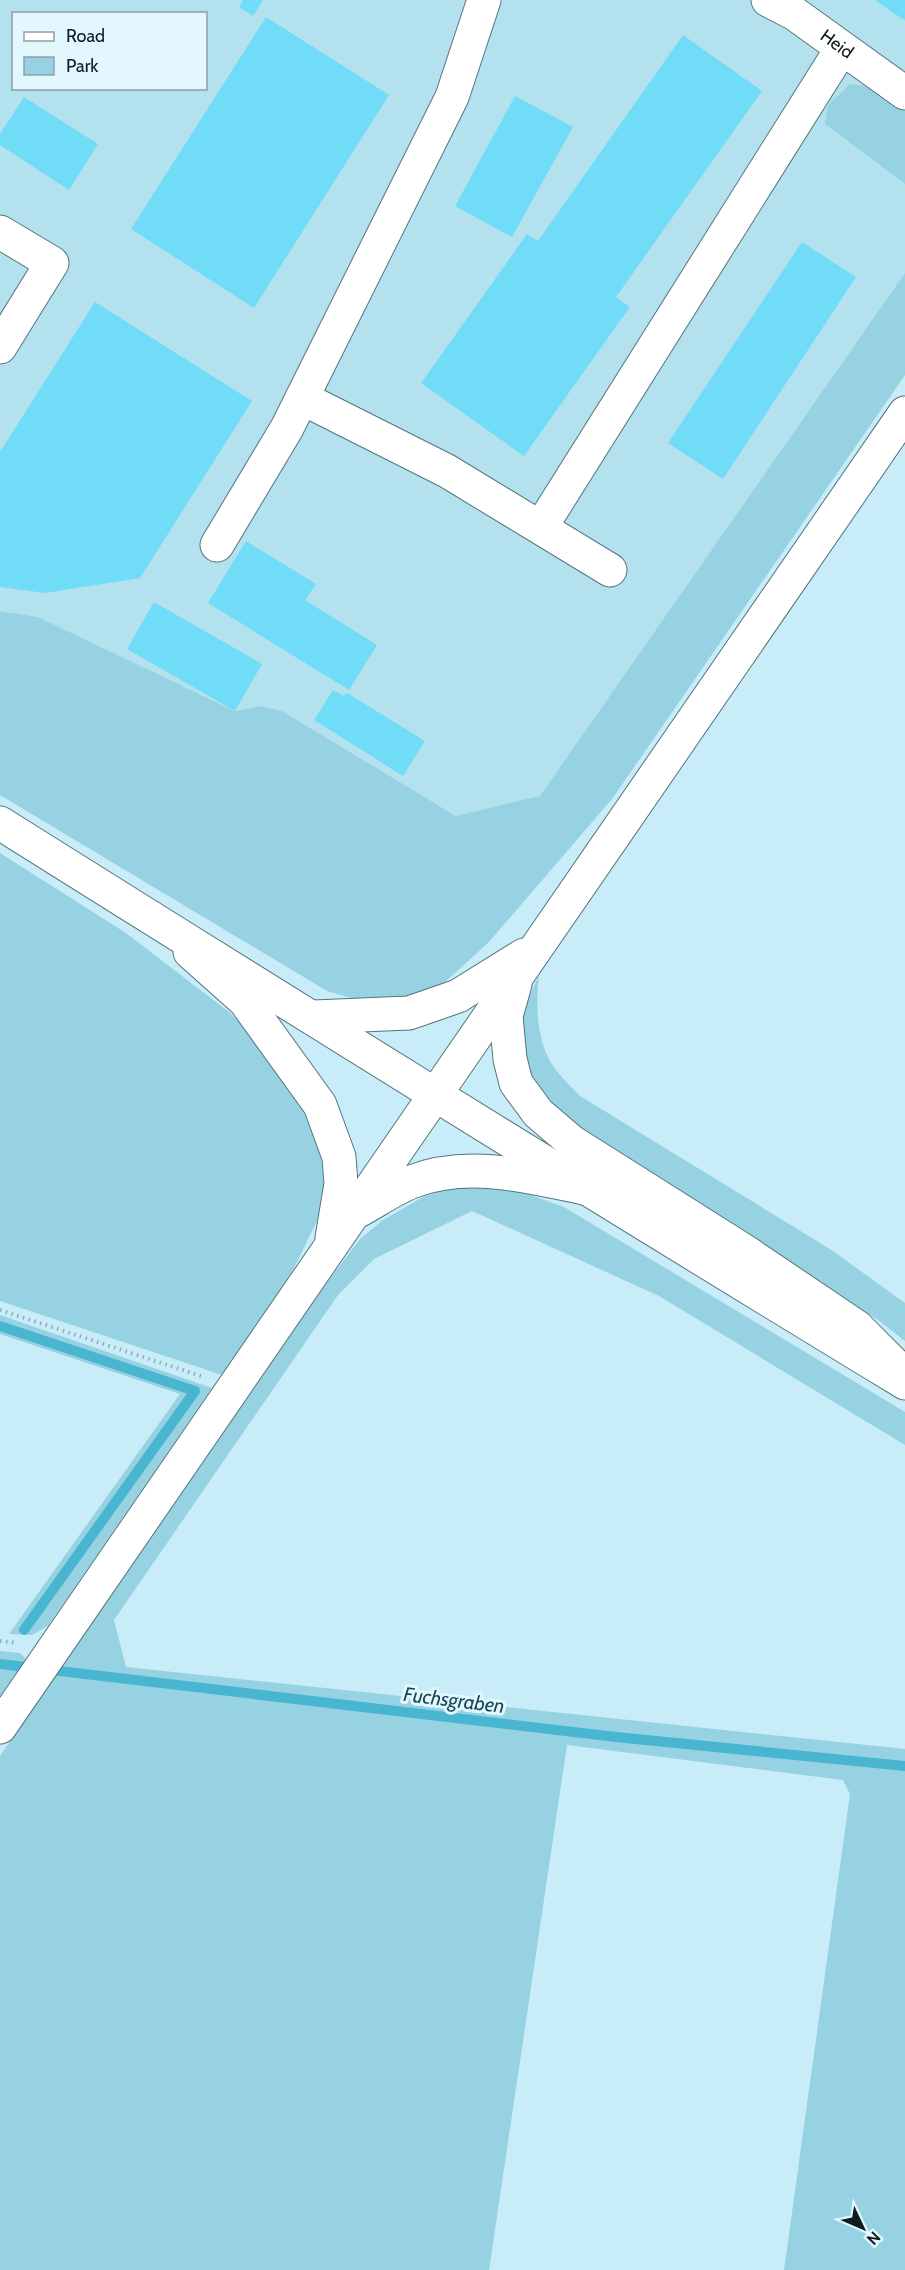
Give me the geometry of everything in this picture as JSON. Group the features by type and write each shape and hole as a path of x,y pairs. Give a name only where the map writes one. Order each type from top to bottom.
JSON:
{"street":[{"path":"217,545 287,428 452,97 484,0"},
{"name":"Heid","path":"768,0 795,14 905,93"},
{"path":"541,527 842,48"},
{"path":"0,232 52,263 0,347"},
{"path":"302,398 447,471 610,570"},
{"path":"0,1727 236,1388 434,1093 905,413"},
{"path":"0,823 155,921 314,1017 584,1188 905,1383"},
{"path":"155,921 245,1001 320,1105 339,1157 341,1184 330,1250"},
{"path":"314,1017 410,1013 458,996 526,961"},
{"path":"526,961 506,1016 510,1059 516,1083 538,1113 572,1142 746,1252 857,1327 905,1375"},
{"path":"354,1214 411,1182 465,1170 500,1171 584,1188"}],"path":[{"path":"0,1310 236,1388"}],"shaded area":[{"path":"0,0 905,0 905,375 612,799 456,816 282,711 261,706 235,711 38,617 0,611"}],"green space":[{"path":"850,84 868,86 905,111 905,184 825,124 828,105"},
{"path":"905,273 905,375 612,799 489,942 444,983 397,1003 376,1005 327,991 0,795 0,611 38,617 235,711 261,706 282,711 456,816 540,796"},
{"path":"0,853 126,933 229,1012 263,1046 313,1115 321,1152 324,1186 317,1221 292,1272 222,1375 0,1301"},
{"path":"539,975 538,1018 545,1049 555,1069 580,1096 830,1249 905,1303 905,1341 878,1320 562,1119 529,1080 519,1019"},
{"path":"468,1184 511,1188 564,1207 905,1412 905,1445 659,1296 472,1211 374,1259 338,1295 114,1620 126,1667 905,1749 905,2270 784,2270 850,1794 843,1780 567,1745 489,2270 0,2270 0,1756 285,1338 360,1239 383,1220 425,1196"},
{"path":"0,1315 212,1388 48,1626 32,1635 9,1634 180,1394 0,1334"},
{"path":"0,1651 20,1653 26,1659 0,1696"}],"building":[{"path":"243,0 263,0 253,16 239,7"},
{"path":"875,0 905,0 905,20 901,18"},
{"path":"266,17 389,95 254,308 131,229"},
{"path":"683,35 762,91 616,297 630,307 524,456 421,383 527,234 538,241"},
{"path":"515,96 573,127 512,237 455,206"},
{"path":"24,97 98,144 69,190 0,145 0,134"},
{"path":"802,242 856,277 723,479 668,443"},
{"path":"95,302 252,401 140,578 45,593 0,587 0,452"},
{"path":"246,541 316,584 305,600 377,645 349,690 208,603"},
{"path":"154,602 262,664 235,711 127,649"},
{"path":"333,690 344,696 347,693 425,741 403,776 314,720"}],"waterway":[{"path":"0,1326 195,1391 24,1630"},
{"name":"Fuchsgraben","path":"0,1664 616,1737 905,1766"}]}
